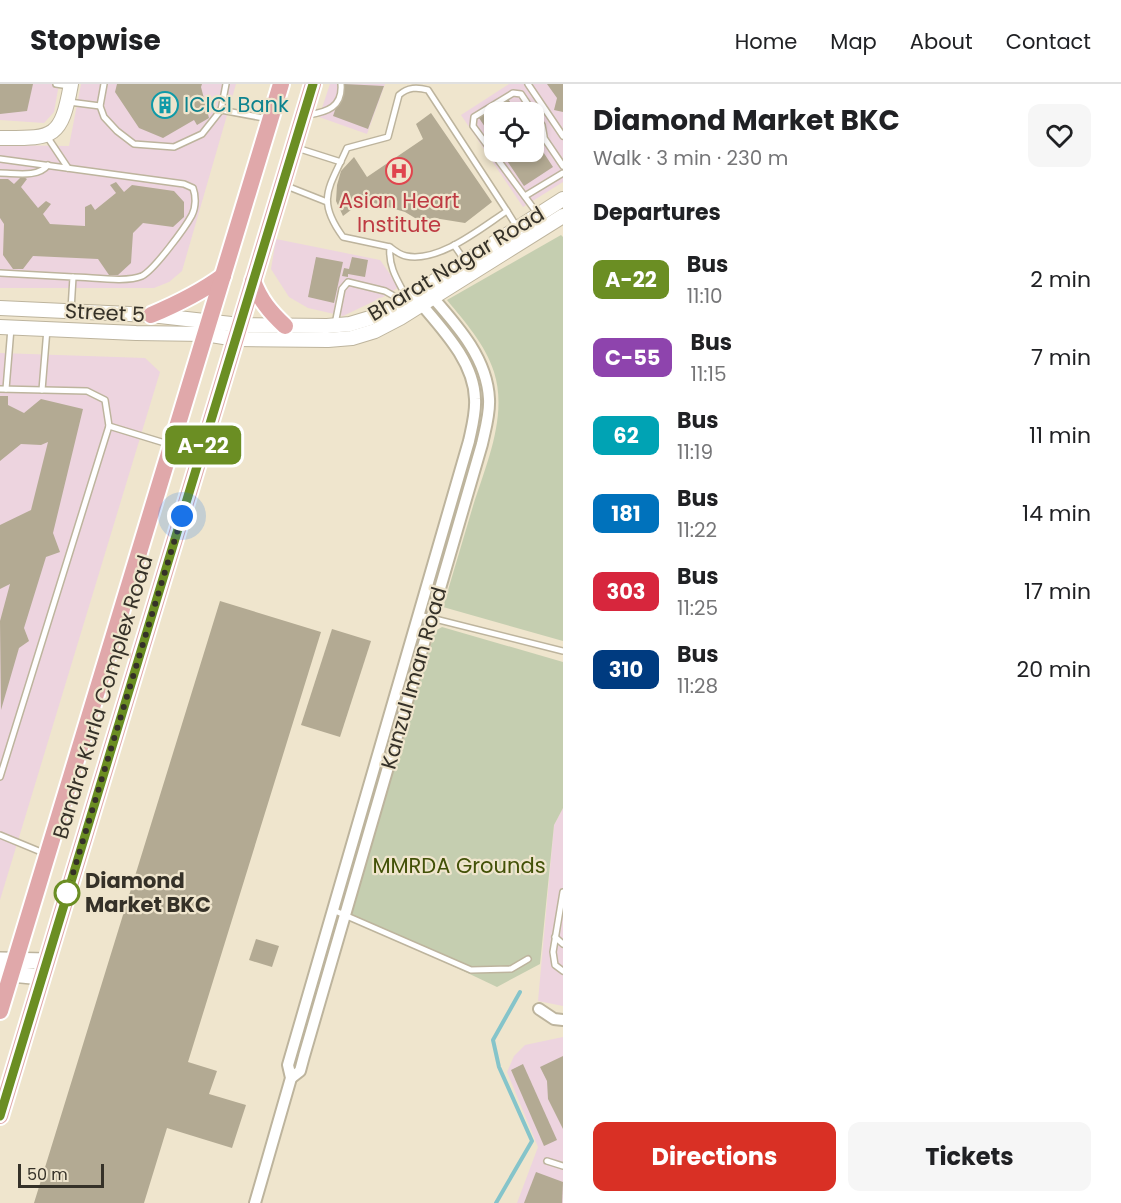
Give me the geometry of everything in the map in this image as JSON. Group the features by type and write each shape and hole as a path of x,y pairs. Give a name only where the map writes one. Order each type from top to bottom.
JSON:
{"main road":[{"name":"Bandra Kurla Complex Road","path":"0,1011 7,967 48,854 281,84"},
{"name":"Bandra Kurla Complex Road","path":"0,1116 313,84"},
{"path":"151,315 204,291 223,276"},
{"path":"253,281 258,296 265,306 285,326"},
{"path":"7,967 44,969"}],"street":[{"path":"0,138 42,138 56,128 66,112 71,85"},
{"name":"Bharat Nagar Road","path":"238,332 328,340 352,338 375,331 465,261 563,199"},
{"name":"Bharat Nagar Road","path":"238,332 285,326 334,326 370,318 417,297 563,216"},
{"name":"Kanzul Iman Road","path":"255,1203 291,1078 288,1065 469,441 476,398 466,366 455,346 417,297"},
{"name":"Kanzul Iman Road","path":"291,1078 300,1071 482,444 489,411 486,379 466,338 417,297"},
{"name":"Street 5","path":"0,308 151,315 207,328"},
{"name":"Street 5","path":"6,327 207,328"},
{"path":"207,328 238,332"},
{"path":"539,1009 554,1019 563,1020"}],"lane":[{"path":"56,84 71,85"},
{"path":"104,84 100,106 104,117 117,131 134,144 174,147 202,134 221,110 226,84"},
{"path":"303,115 322,112 334,107 340,96 341,84"},
{"path":"528,84 563,136"},
{"path":"507,211 454,245 418,258 403,256 390,247 343,237 331,220 327,195 347,148 388,137 399,94 405,90 420,87 428,90 507,211 518,228"},
{"path":"498,102 513,93 520,94 526,102"},
{"path":"68,102 100,106"},
{"path":"221,110 270,119"},
{"path":"484,111 472,121 484,141"},
{"path":"46,135 68,168"},
{"path":"544,138 563,166"},
{"path":"294,147 341,162"},
{"path":"0,159 184,183 193,188 196,196 192,214 159,261 144,275 133,279 0,273"},
{"path":"500,162 538,215"},
{"path":"0,173 35,173 43,171 48,165"},
{"path":"525,196 563,172"},
{"path":"282,185 327,202"},
{"path":"454,245 465,261"},
{"path":"390,247 389,259 392,270 417,297"},
{"path":"71,312 73,277"},
{"path":"334,326 342,289 348,282 417,297"},
{"path":"0,777 109,426 105,400 87,391 3,389 6,327"},
{"path":"42,390 47,329"},
{"path":"109,426 172,445"},
{"path":"418,615 563,651"},
{"path":"0,835 48,854"},
{"path":"563,892 553,952 555,965 563,971"},
{"path":"333,910 471,970 511,969 528,959"},
{"path":"555,937 563,945"},
{"path":"548,1161 563,1166"}],"shaded area":[{"path":"0,84 59,84 54,112 44,123 0,120"},
{"path":"81,84 236,84 182,271 169,282 154,288 0,288 0,145 69,146"},
{"path":"330,84 385,84 367,134 319,117"},
{"path":"509,84 563,84 563,182 523,207 493,162 544,162 544,102 484,102 484,149 461,115"},
{"path":"276,239 380,260 399,287 343,316 308,308 289,297 271,269"},
{"path":"0,353 145,358 160,372 0,900"},
{"path":"563,808 563,1006 538,1001 554,825"},
{"path":"563,1037 563,1203 517,1203 538,1147 507,1072 514,1056 525,1045"}],"green space":[{"path":"561,235 563,237 563,641 443,607 494,440 498,406 498,389 490,362 474,334 447,300"},
{"name":"MMRDA Grounds","path":"442,627 563,662 563,808 554,825 540,964 497,987 350,917 435,631"}],"building":[{"path":"0,84 33,84 27,111 0,114"},
{"name":"ICICI Bank","path":"117,84 202,84 209,118 197,125 194,120 163,138 139,128 115,92"},
{"path":"344,84 384,86 368,129 333,116"},
{"path":"547,84 563,84 563,112 554,110 557,98"},
{"path":"431,113 492,202 465,223 434,218 420,221 405,212 364,200 343,216 336,201 341,171 354,157 367,177 423,139 416,124"},
{"path":"484,115 484,126 479,118"},
{"path":"544,153 553,167 524,186 508,162 544,162"},
{"path":"22,176 27,179 21,187 38,208 46,201 51,204 43,214 50,224 85,226 85,207 91,204 95,210 116,193 110,185 116,182 124,192 132,185 174,191 184,202 184,217 173,227 143,223 133,233 131,263 118,275 109,275 98,259 33,256 23,269 13,269 3,255 4,224 0,218 0,179 8,179 14,184"},
{"path":"316,257 343,262 334,303 308,297"},
{"path":"352,257 368,260 365,277 348,274 348,277 342,276 344,268 349,269"},
{"path":"0,396 8,396 8,405 24,413 41,399 83,409 53,533 60,552 46,557 24,628 29,641 19,648 1,710 0,621 10,584 0,589 0,525 31,510 48,442 41,445 21,444 0,461"},
{"path":"220,601 321,632 188,1062 217,1071 209,1094 246,1105 232,1148 167,1128 144,1203 34,1203"},
{"path":"332,629 371,641 340,737 301,725"},
{"path":"256,939 279,946 272,967 249,960"},
{"path":"563,1056 563,1129 548,1099 547,1081 540,1067"},
{"path":"523,1064 557,1140 544,1146 511,1070"},
{"path":"536,1172 563,1182 562,1203 524,1203"}],"waterway":[{"path":"496,1203 532,1141 499,1067 493,1040 520,992"}],"bus line":[{"name":"A-22","path":"0,1116 313,84"}],"place":[{"name":"ICICI Bank","path":"165,105"},
{"name":"Asian Heart Institute","path":"399,171"},
{"name":"Diamond Market BKC","path":"67,893"}],"route":[{"path":"67,893 182,516"}]}
